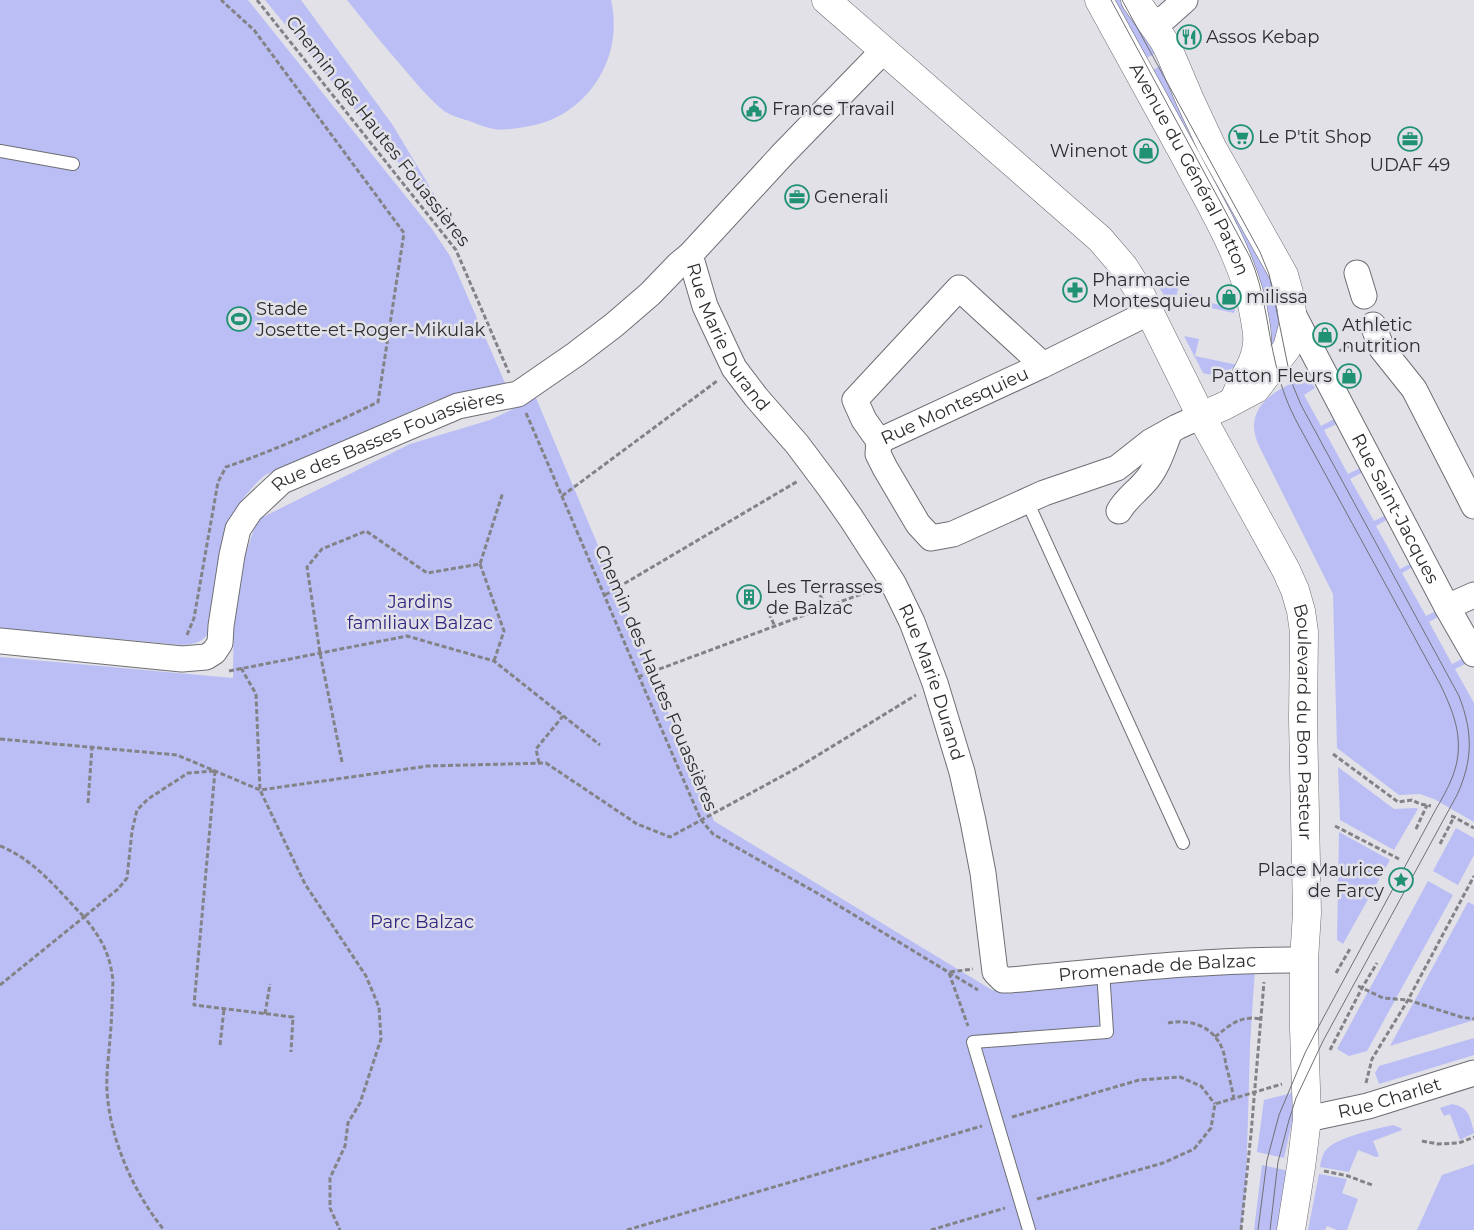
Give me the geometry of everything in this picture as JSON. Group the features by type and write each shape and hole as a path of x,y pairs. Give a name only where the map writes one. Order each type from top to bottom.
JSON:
{"street":[{"path":"826,0 1100,239 1124,267 1150,312 1201,416 1170,430 1150,442 1117,468 1026,501 953,534 931,538 918,524 885,468 878,454 880,441"},
{"name":"Avenue du Général Patton","path":"1099,0 1215,213 1244,274 1253,308 1258,341 1256,355 1233,401"},
{"name":"Avenue du Général Patton","path":"1135,0 1170,53 1192,106 1212,147 1284,275 1289,293 1293,325 1287,348 1256,389 1201,416"},
{"path":"1152,24 1166,17 1186,0"},
{"name":"Rue des Basses Fouassières","path":"0,641 182,658 206,657 214,652 220,643 232,555 238,529 250,511 282,481 458,406 518,394 576,354 650,294 690,255 783,154 884,50"},
{"name":"Rue Marie Durand","path":"690,255 704,306 734,368 756,397 797,444 852,518 892,583 912,622 946,718 974,821 983,873 993,966 995,972 1003,980 1010,980"},
{"name":"Rue Montesquieu","path":"1043,365 959,288 855,400 864,420 880,441 1043,365 1150,312"},
{"name":"Rue Saint-Jacques","path":"1292,312 1327,359 1447,607 1474,654"},
{"path":"1373,324 1382,349 1414,389 1474,506"},
{"name":"Rue Saint-Jacques","path":"1287,348 1297,349 1327,359"},
{"name":"Boulevard du Bon Pasteur","path":"1201,416 1286,570 1295,590 1304,632 1303,719 1307,913 1304,960 1304,1028 1307,1119 1291,1230"},
{"path":"1119,511 1125,501 1144,484 1154,469 1170,430"},
{"path":"1447,607 1474,596"},
{"name":"Promenade de Balzac","path":"1010,980 1153,966 1256,960 1304,960"},
{"name":"Rue Charlet","path":"1307,1119 1368,1106 1473,1077"}],"lane":[{"path":"0,151 73,164"},
{"path":"1026,501 1183,842"},
{"path":"1029,1230 973,1042 1106,1032 1103,971"}],"path":[{"path":"179,637 187,635 194,618 218,482 226,467 340,420 378,402 404,233 254,30 221,0"},
{"name":"Chemin des Hautes Fouassières","path":"257,0 456,250 518,394"},
{"path":"1327,359 1347,347 1358,345 1382,349"},
{"path":"562,496 721,378"},
{"name":"Chemin des Hautes Fouassières","path":"528,418 701,820 713,834 831,901 949,972"},
{"path":"605,595 804,478"},
{"path":"494,661 504,632 480,564 503,492"},
{"path":"342,762 320,653 307,567 322,549 366,531 427,573 480,564"},
{"path":"638,677 873,590"},
{"path":"820,595 827,608"},
{"path":"769,613 775,627"},
{"path":"221,672 407,636 494,661 600,745"},
{"path":"241,668 256,694 260,790 305,884 366,976 379,1008 381,1039 360,1102 348,1123 344,1146 330,1178 330,1208 340,1230"},
{"path":"0,738 177,755 260,790 428,766 546,763 638,824 670,837 797,768 918,694"},
{"path":"539,763 536,749 563,716"},
{"path":"88,803 92,747"},
{"path":"1333,754 1398,802 1412,800 1429,806 1416,829"},
{"path":"0,985 109,896 127,878 136,810 148,799 188,774 215,771"},
{"path":"215,771 194,1006 293,1017 291,1052"},
{"path":"1440,844 1453,817 1474,828"},
{"path":"1336,826 1398,859"},
{"path":"0,846 15,852 31,863 57,888 84,917 106,949 114,981 107,1091 111,1117 117,1143 134,1183 164,1230"},
{"path":"1365,1088 1372,1059 1408,1000 1474,876"},
{"path":"1336,973 1351,948"},
{"path":"1328,1054 1360,987 1377,963"},
{"path":"973,1042 949,972 978,968"},
{"path":"1241,1230 1264,979"},
{"path":"264,1014 270,984"},
{"path":"1360,987 1383,998 1408,1000 1461,1017 1474,1019"},
{"path":"220,1045 224,1009"},
{"path":"1215,1037 1242,1019 1261,1019"},
{"path":"1168,1023 1181,1021 1191,1023 1201,1026 1215,1037 1222,1047 1234,1099"},
{"path":"627,1230 1139,1080 1180,1078 1201,1086 1215,1104 1211,1128 1194,1149 1163,1163 931,1230"},
{"path":"1215,1104 1282,1084"},
{"path":"1422,1141 1438,1144 1459,1143 1474,1137"},
{"path":"1316,1169 1348,1176 1372,1185"}],"green space":[{"name":"Stade Josette-et-Roger-Mikulak","path":"0,0 248,0 432,229 450,256 505,383 434,401 265,475 255,484 232,515 208,634 203,639 190,644 182,645 0,628"},
{"path":"265,0 301,0 392,124 461,239"},
{"path":"347,0 611,0 614,22 612,44 606,64 596,83 582,99 565,112 546,122 524,127 494,129 454,116 439,107 428,97"},
{"path":"1105,0 1127,0 1156,53 1139,62"},
{"path":"1163,64 1271,264 1281,327 1269,357 1146,74"},
{"path":"1163,277 1179,287 1172,309 1158,285"},
{"path":"1187,292 1200,300 1235,309 1234,313 1184,302"},
{"path":"1184,336 1199,339 1195,356 1238,365 1217,374 1203,373"},
{"path":"1308,376 1315,388 1304,395 1321,426 1336,418 1339,423 1324,430 1348,474 1362,467 1365,471 1350,479 1374,521 1388,514 1390,518 1376,526 1400,569 1414,562 1416,565 1402,573 1426,616 1440,609 1443,614 1429,622 1452,664 1466,657 1469,662 1455,669 1474,703 1474,822 1434,799 1420,794 1399,795 1337,748 1333,594 1256,439 1254,429 1256,416 1266,400 1273,394"},
{"name":"Parc Balzac","path":"536,398 714,821 992,990 1008,992 1255,968 1250,1045 1246,1188 1241,1230 0,1230 0,657 233,678 234,589 257,520 410,444 490,420"},
{"path":"1338,767 1394,809 1418,809 1394,850 1340,820"},
{"path":"1456,828 1474,838 1474,855 1458,885 1433,871"},
{"path":"1339,832 1390,860 1343,944 1337,940"},
{"path":"1428,881 1453,895 1367,1051 1349,1056 1337,1049"},
{"path":"1468,902 1474,905 1474,1020 1390,1046"},
{"path":"1474,1038 1474,1055 1379,1084 1375,1073 1379,1066"},
{"path":"1292,1093 1293,1118 1284,1158 1257,1152 1264,1100"},
{"path":"1452,1104 1458,1105 1465,1110 1470,1117 1474,1132 1460,1140 1450,1114 1444,1116 1440,1108"},
{"path":"1393,1125 1402,1130 1373,1141 1379,1156 1376,1157 1358,1150 1349,1172 1320,1167 1324,1153 1332,1145 1358,1134"},
{"path":"1474,1164 1474,1230 1417,1230 1442,1175"},
{"path":"1262,1165 1289,1171 1279,1230 1254,1230"},
{"path":"1319,1174 1347,1179 1342,1193 1358,1199 1347,1230 1337,1230 1327,1226 1325,1230 1308,1230"}],"tram line":[{"path":"1111,0 1250,257 1259,283 1276,365 1288,404 1440,684 1457,729 1458,753 1449,786 1321,1022 1305,1053 1279,1115 1267,1160 1258,1230"},
{"path":"1122,0 1260,252 1269,274 1291,381 1301,405 1459,696 1464,709 1469,734 1466,770 1457,795 1323,1041 1296,1098 1278,1162 1270,1230"}],"place":[{"name":"Assos Kebap","path":"1189,37"},
{"name":"France Travail","path":"754,109"},
{"name":"Le P'tit Shop","path":"1241,137"},
{"name":"UDAF 49","path":"1410,139"},
{"name":"Winenot","path":"1146,151"},
{"name":"Generali","path":"797,197"},
{"name":"Pharmacie Montesquieu","path":"1075,290"},
{"name":"milissa","path":"1229,297"},
{"name":"Stade Josette-et-Roger-Mikulak","path":"239,319"},
{"name":"Athletic nutrition","path":"1325,335"},
{"name":"Patton Fleurs","path":"1349,376"},
{"name":"Les Terrasses de Balzac","path":"749,597"},
{"name":"Place Maurice de Farcy","path":"1401,880"}],"park label":[{"name":"Jardins familiaux Balzac","path":"420,612"}]}
